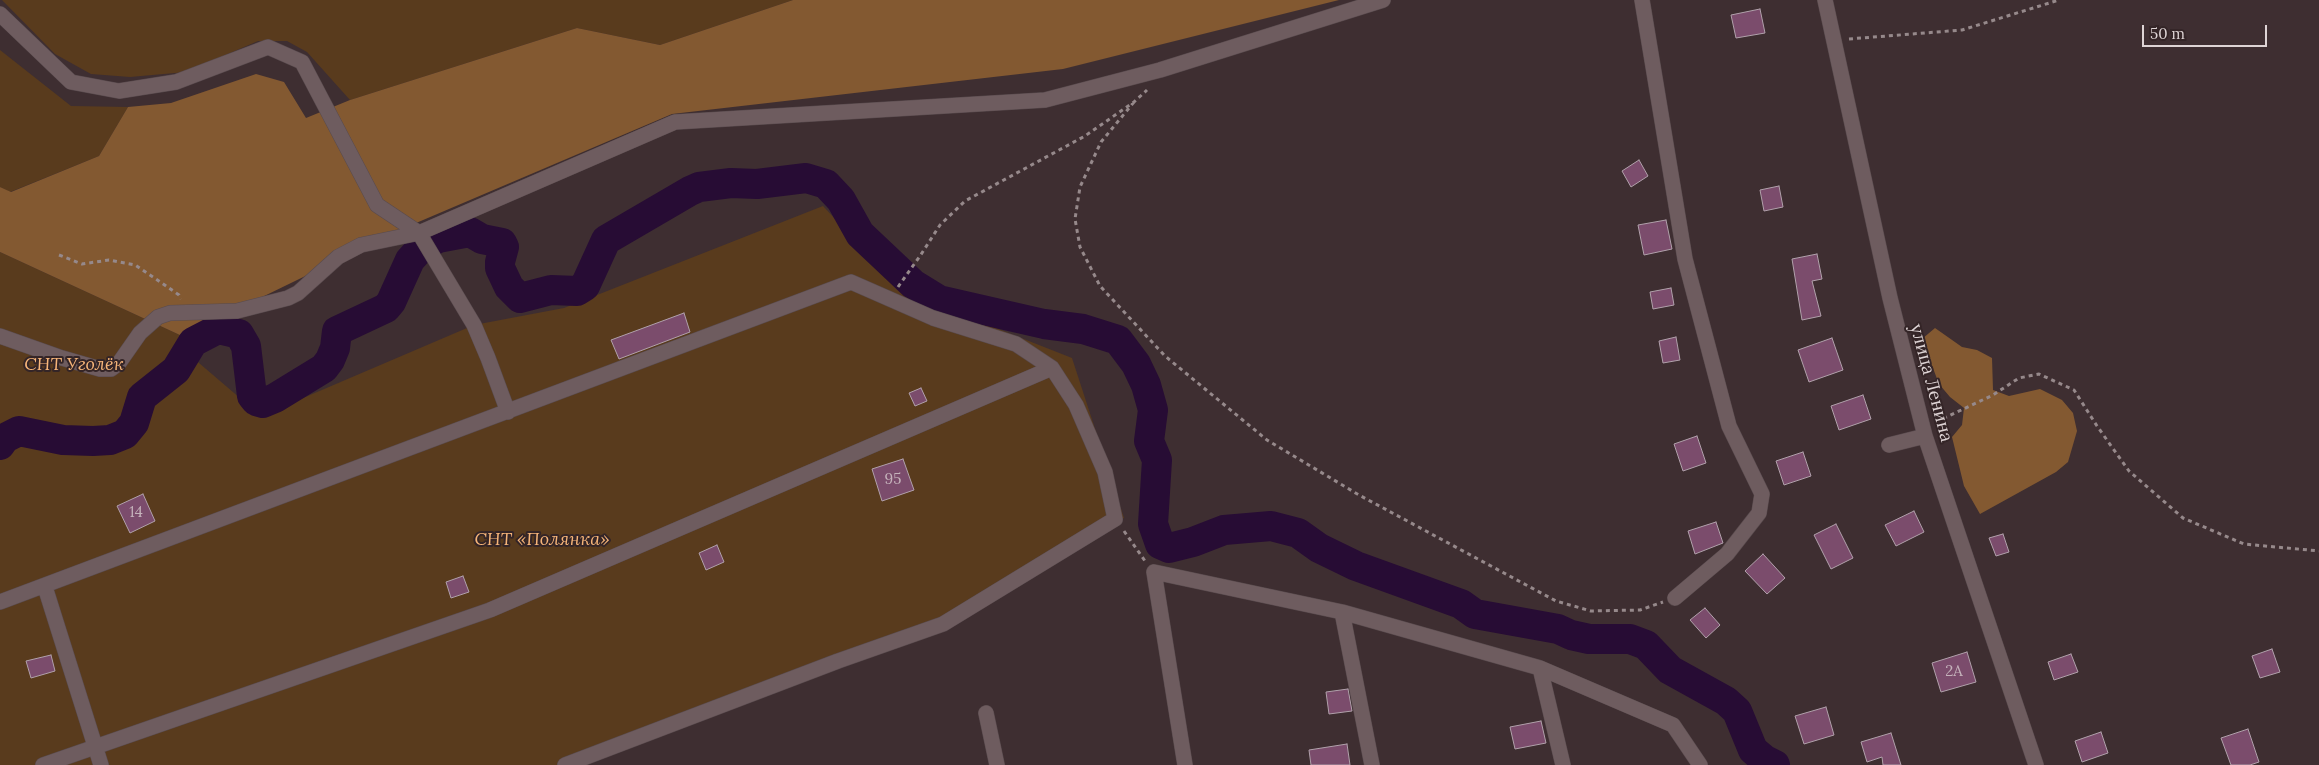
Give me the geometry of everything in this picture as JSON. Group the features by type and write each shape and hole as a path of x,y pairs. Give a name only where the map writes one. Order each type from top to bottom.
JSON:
{"street":[{"path":"0,336 100,369 111,368 120,363 140,333 158,317 170,313 238,311 288,298 298,293 338,257 361,245 419,233 675,122 1045,100 1160,70 1383,0"},
{"path":"1642,0 1685,259 1729,426 1762,494 1759,512 1728,554 1675,598"},
{"name":"улица Ленина","path":"1825,0 1890,298 1924,434 2036,765"},
{"path":"0,14 71,82 118,91 176,82 268,47 302,62 376,205 419,233 474,325 508,412"},
{"path":"0,602 851,282 933,318 1016,344 1052,368 1076,405 1105,472 1115,519 943,624 838,661 565,765"},
{"path":"43,765 490,610 1052,368"},
{"path":"1889,445 1924,434"},
{"path":"1185,765 1154,572 1342,612 1540,668 1673,725 1700,765"},
{"path":"44,587 101,765"},
{"path":"1342,612 1372,765"},
{"path":"1540,668 1563,765"},
{"path":"986,713 997,765"}],"path":[{"path":"1833,41 1962,30 2059,0"},
{"path":"898,286 940,225 965,201 1085,136 1134,102 1154,84"},
{"path":"1134,102 1101,142 1080,187 1075,219 1080,247 1100,286 1165,356 1267,440 1359,495 1556,600 1591,611 1640,610 1675,598"},
{"path":"59,255 82,264 109,260 135,265 179,295 187,314"},
{"path":"1924,434 1932,423 1993,395 2019,378 2039,374 2074,390 2129,471 2183,518 2244,544 2319,551"},
{"path":"1115,519 1154,572"}],"green space":[{"path":"2,0 793,0 660,45 577,28 350,100 307,52 287,41 258,41 186,72 130,77 91,74 55,54"},
{"path":"0,50 71,106 128,107 99,156 10,192 0,187"},
{"name":"СНТ «Полянка»","path":"823,206 902,291 1072,358 1124,518 948,615 584,765 0,765 0,252 182,336 192,357 261,416 474,325 564,308"}],"shaded area":[{"path":"793,0 1339,0 1063,69 672,114 402,229 182,336 0,252 0,187 11,192 99,156 128,107 171,103 256,74 284,82 306,118 350,100 577,28 660,45"},
{"path":"1935,328 1962,347 1977,350 1992,358 1993,390 2009,396 2040,389 2062,400 2073,413 2077,431 2068,462 2056,472 1980,514 1964,486 1952,437 1962,425 1964,408 1950,397 1939,384 1922,339"}],"building":[{"path":"1760,9 1765,33 1736,38 1731,15"},
{"path":"1639,160 1648,176 1631,187 1622,171"},
{"path":"1779,186 1783,207 1764,211 1760,190"},
{"path":"1666,220 1672,249 1644,255 1638,225"},
{"path":"1817,254 1822,279 1812,281 1821,316 1802,320 1792,259"},
{"path":"1671,288 1674,305 1653,309 1650,292"},
{"path":"684,313 690,332 619,359 611,340"},
{"path":"1676,337 1680,360 1663,363 1659,341"},
{"path":"1832,338 1843,370 1809,382 1798,350"},
{"path":"921,388 927,401 915,406 909,393"},
{"path":"1863,395 1871,419 1839,430 1831,406"},
{"path":"1697,436 1706,463 1683,471 1674,444"},
{"path":"1803,452 1811,476 1784,485 1776,461"},
{"path":"903,459 914,490 882,501 872,469"},
{"path":"143,494 155,521 130,533 117,506"},
{"path":"1914,511 1924,532 1896,546 1885,525"},
{"path":"1716,522 1723,543 1695,554 1688,531"},
{"path":"1836,524 1853,558 1831,569 1814,535"},
{"path":"2003,534 2009,552 1996,556 1989,538"},
{"path":"717,545 724,562 706,570 699,553"},
{"path":"1763,554 1785,578 1767,594 1745,571"},
{"path":"463,576 469,592 451,598 446,582"},
{"path":"1705,608 1720,625 1706,638 1690,620"},
{"path":"2272,649 2280,672 2260,678 2252,656"},
{"path":"1967,652 1976,682 1941,692 1932,663"},
{"path":"2071,654 2078,672 2054,680 2048,662"},
{"path":"51,655 55,671 31,678 26,661"},
{"path":"1348,689 1352,711 1329,714 1326,692"},
{"path":"1826,707 1834,735 1804,744 1795,716"},
{"path":"1541,721 1546,743 1515,749 1510,727"},
{"path":"2248,729 2259,762 2250,765 2231,765 2221,738"},
{"path":"2101,732 2108,753 2082,762 2075,741"},
{"path":"1891,733 1901,765 1883,765 1882,757 1867,762 1861,742"},
{"path":"1347,744 1350,765 1311,765 1309,750"}],"waterway":[{"path":"431,242 438,238 470,232 482,239 502,243 504,247 500,268 509,287 520,298 551,290 577,291 585,286 606,240 699,187 731,183 757,184 806,178 826,184 841,200 860,234 913,284 939,300 1044,324 1083,329 1118,340 1136,364 1146,385 1153,410 1149,441 1157,460 1153,524 1160,544 1169,548 1193,542 1224,530 1271,526 1298,533 1319,548 1356,566 1461,604 1475,614 1558,629 1571,635 1589,639 1630,639 1646,645 1670,670 1726,701 1737,711 1753,750 1765,760 1775,765"},
{"path":"0,445 5,438 19,431 63,440 93,441 110,440 125,434 134,423 142,397 176,370 193,342 218,329 239,334 246,346 252,396 256,401 263,403 275,398 324,368 335,348 337,331 386,308 391,302 410,260 420,249"}],"park label":[{"name":"СНТ Уголёк","path":"74,365"}]}
